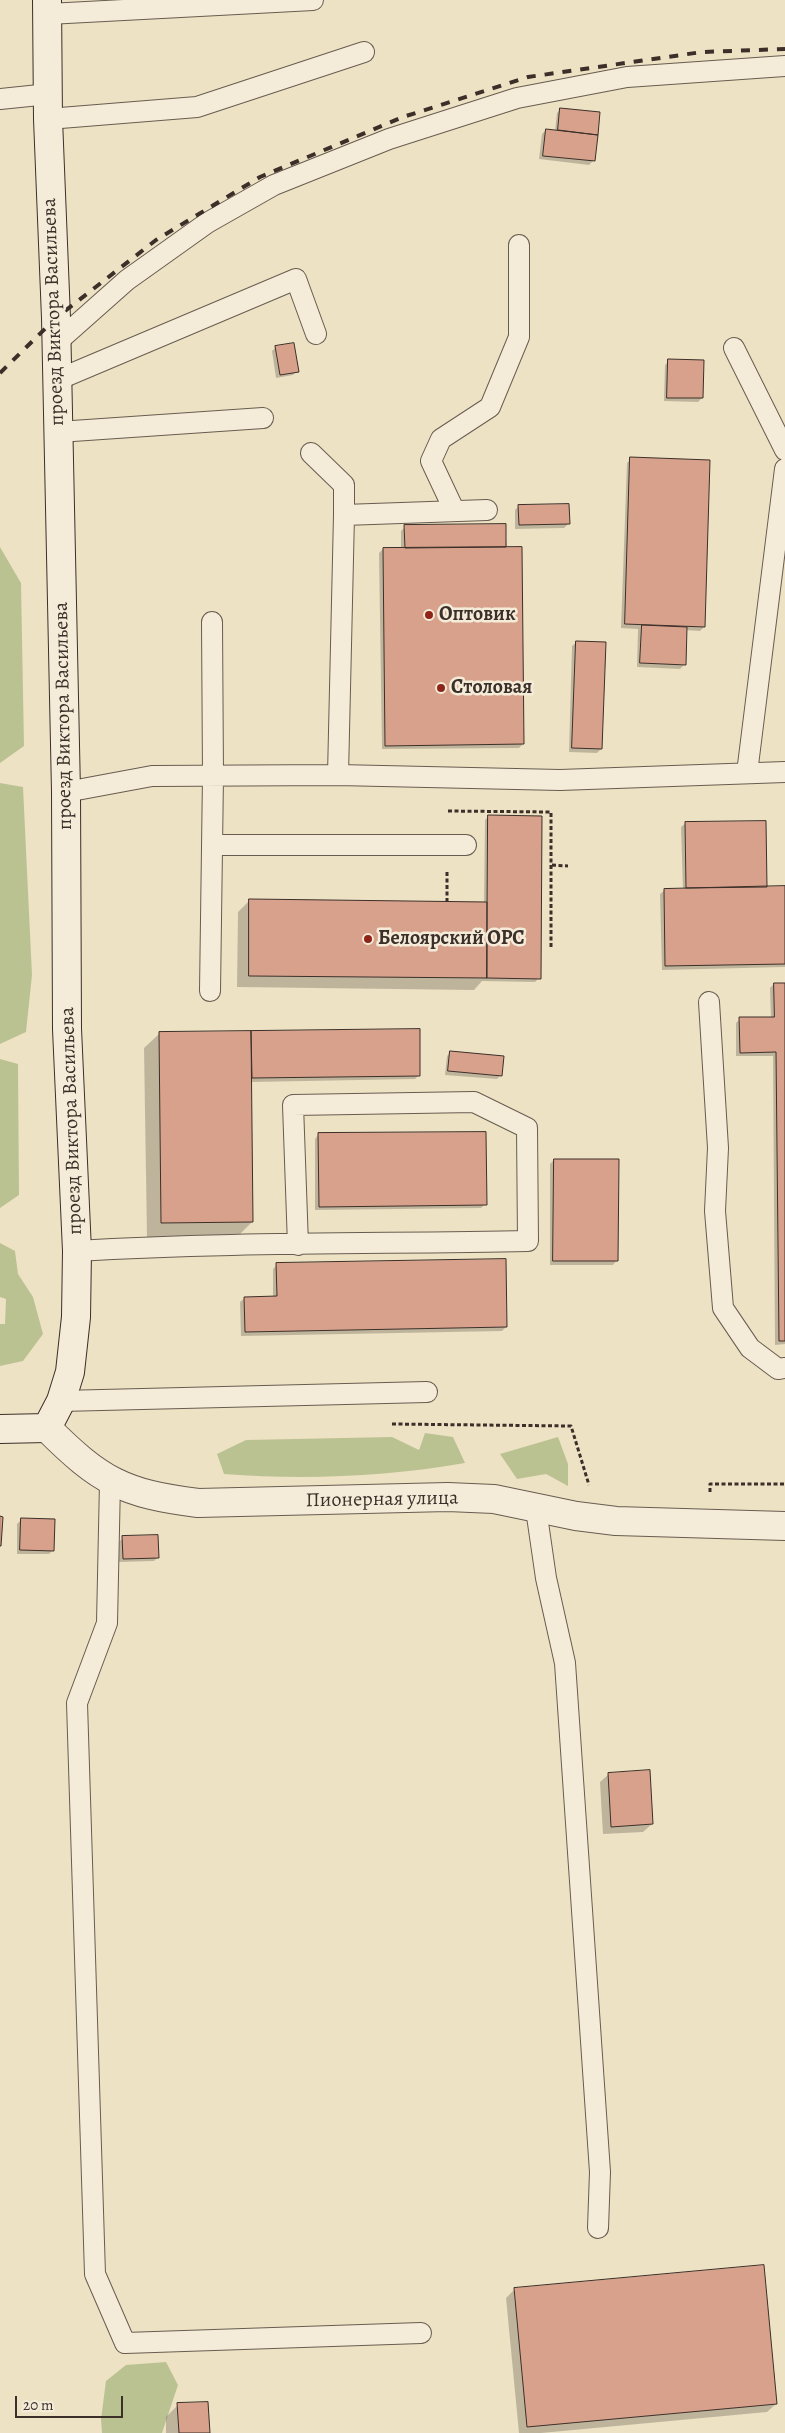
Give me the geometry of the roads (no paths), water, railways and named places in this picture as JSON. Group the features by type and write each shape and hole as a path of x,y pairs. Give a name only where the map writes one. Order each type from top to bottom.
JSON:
{"street":[{"name":"проезд Виктора Васильева","path":"47,1428 62,1401 70,1372 76,1317 77,1252 67,1029 66,792 57,380 48,106 48,7"},
{"path":"0,1429 47,1428"},
{"name":"Пионерная улица","path":"47,1428 73,1454 110,1482 140,1494 198,1504 448,1498 494,1499 536,1509 616,1521 785,1526"}],"lane":[{"path":"48,7 313,0"},
{"path":"0,99 48,106 197,107 364,52"},
{"path":"56,343 127,280 208,223 274,185 389,139 517,98 627,77 785,66"},
{"path":"454,510 431,461 441,439 490,407 519,337 518,245"},
{"path":"57,380 296,279 316,334"},
{"path":"734,348 785,450"},
{"path":"58,432 263,418"},
{"path":"311,453 344,485 338,775"},
{"path":"747,773 785,469"},
{"path":"344,515 487,510"},
{"path":"210,990 213,776 212,622"},
{"path":"66,792 152,776 338,775 560,780 785,772"},
{"path":"212,845 466,845"},
{"path":"709,1002 718,1148 715,1211 723,1308 750,1348 778,1368 785,1368"},
{"path":"77,1252 140,1247 298,1245 528,1241 527,1128 474,1102 293,1104 298,1245"},
{"path":"62,1401 426,1392"},
{"path":"110,1482 107,1623 77,1703 95,2274 125,2343 421,2333"},
{"path":"536,1509 546,1578 565,1663 600,2172 598,2228"}],"railway":[{"path":"0,373 56,318 156,240 260,177 403,117 528,77 702,52 785,49"}],"place":[{"name":"Оптовик","path":"429,615"},
{"name":"Столовая","path":"441,688"},
{"name":"Белоярский ОРС","path":"368,939"}]}
